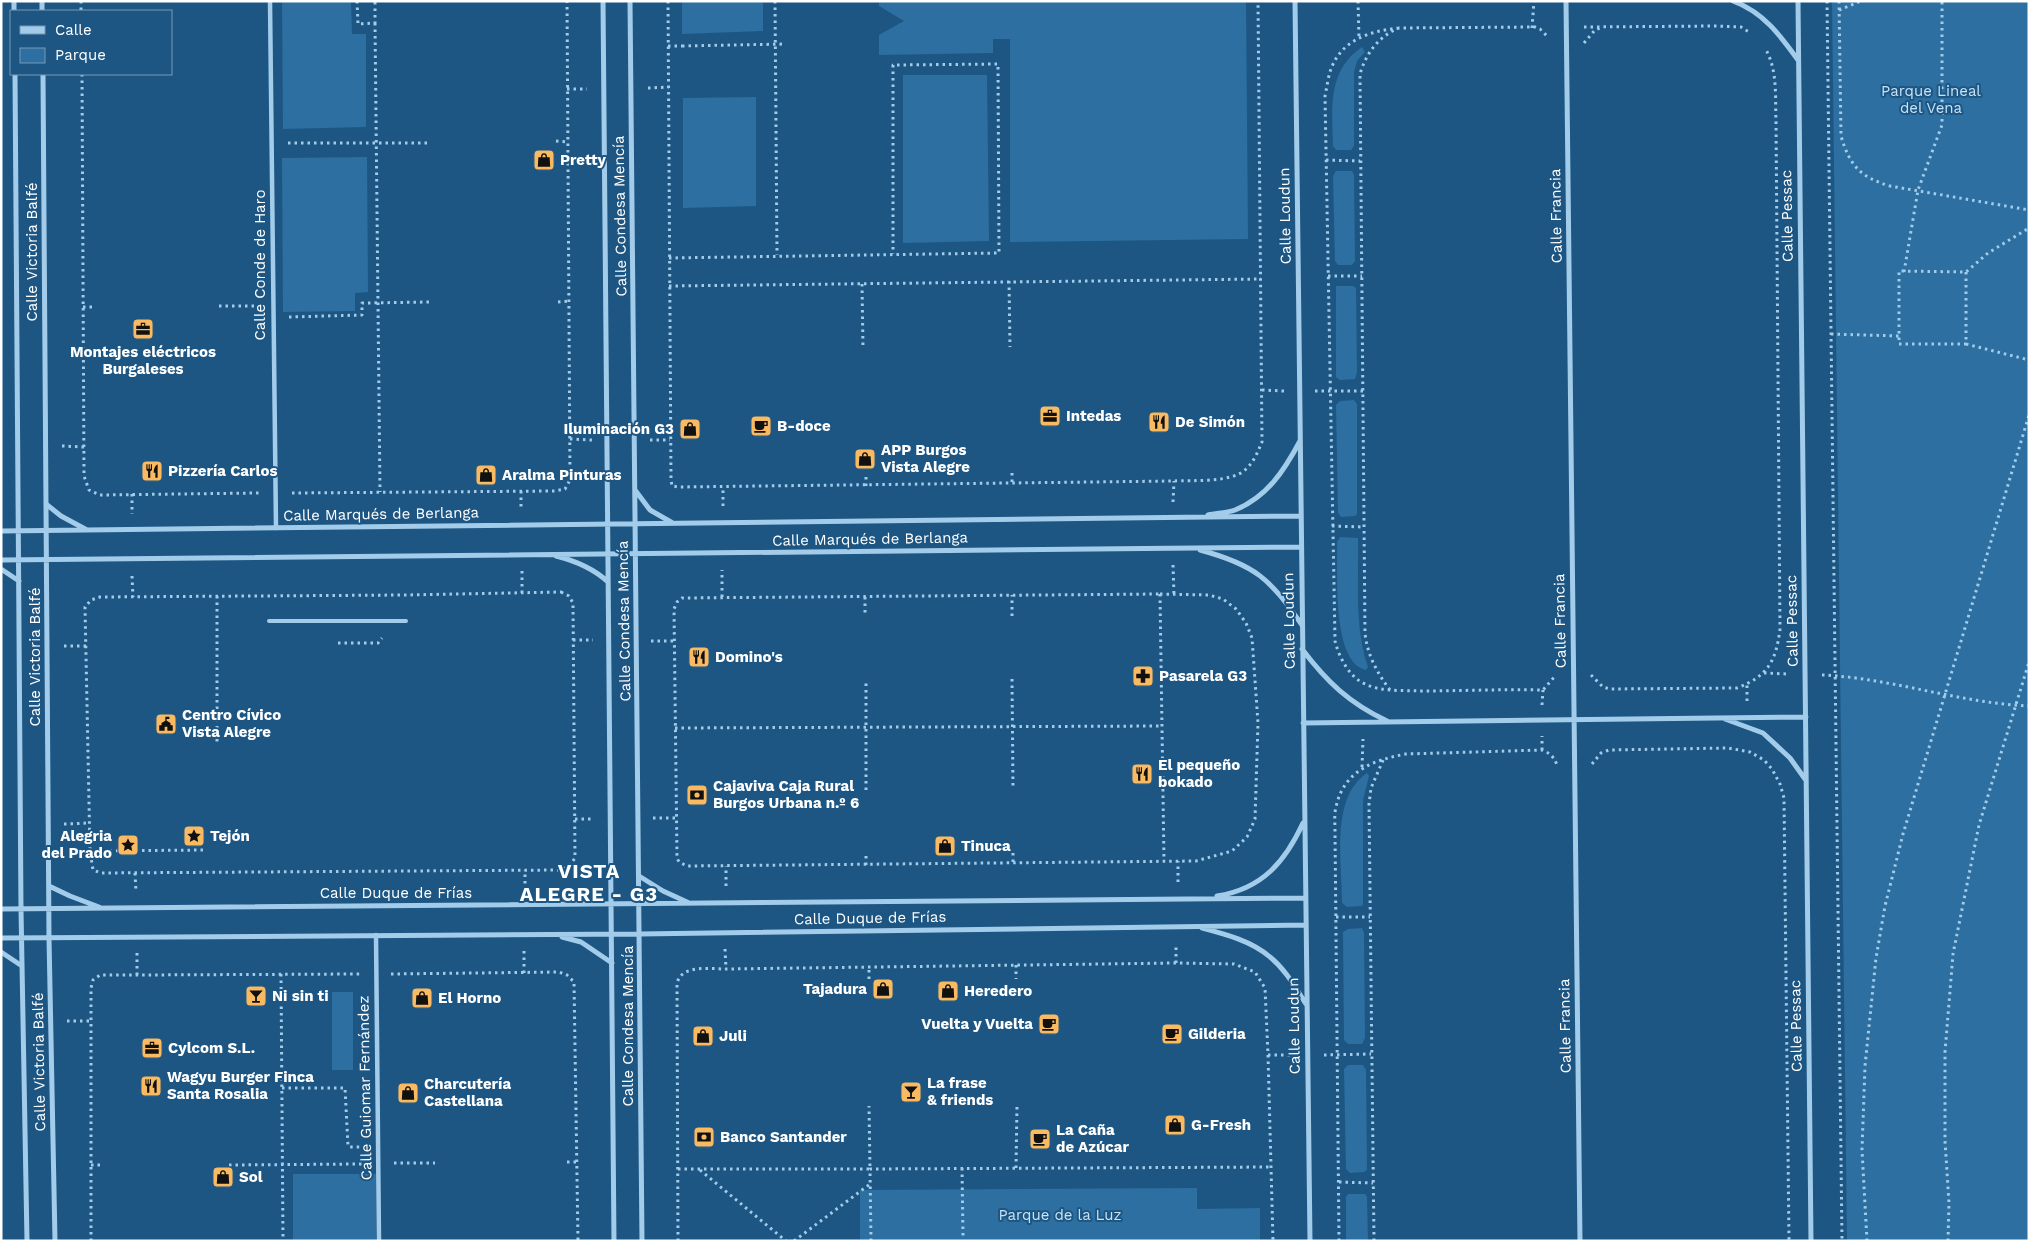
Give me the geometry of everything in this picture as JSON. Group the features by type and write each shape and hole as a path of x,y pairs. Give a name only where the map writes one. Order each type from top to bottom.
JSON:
{"street":[{"name":"Calle Conde de Haro","path":"270,1 276,528"},
{"name":"Calle Condesa Mencía","path":"603,1 614,1241"},
{"name":"Calle Condesa Mencía","path":"630,1 642,1241"},
{"name":"Calle Loudun","path":"1295,1 1310,1241"},
{"name":"Calle Francia","path":"1566,1 1580,1241"},
{"path":"1734,1 1743,4 1763,17 1780,35 1798,60"},
{"name":"Calle Pessac","path":"1798,1 1811,1241"},
{"name":"Calle Victoria Balfé","path":"15,75 21,909 26,1241"},
{"name":"Calle Victoria Balfé","path":"43,75 49,938 55,1241"},
{"name":"Calle Marqués de Berlanga","path":"1193,517 1234,510 1265,492 1285,468 1300,441"},
{"name":"Calle Marqués de Berlanga","path":"635,490 650,510 660,517 675,523"},
{"name":"Calle Marqués de Berlanga","path":"46,504 61,516 88,530"},
{"name":"Calle Marqués de Berlanga","path":"1,531 1301,516"},
{"name":"Calle Marqués de Berlanga","path":"1,560 1301,547"},
{"name":"Calle Marqués de Berlanga","path":"1192,548 1240,564 1256,572 1272,585 1302,625"},
{"name":"Calle Marqués de Berlanga","path":"548,554 581,564 593,570 608,582"},
{"path":"1,569 19,580"},
{"path":"1302,648 1321,674 1342,694 1369,712 1390,722"},
{"path":"1303,724 1806,717"},
{"path":"1722,718 1763,733 1790,758 1806,780"},
{"name":"Calle Duque de Frías","path":"1197,898 1230,894 1251,886 1268,874 1283,859 1294,842 1304,820"},
{"name":"Calle Duque de Frías","path":"638,876 662,891 688,903"},
{"name":"Calle Duque de Frías","path":"49,886 104,908"},
{"name":"Calle Duque de Frías","path":"1,909 1305,898"},
{"name":"Calle Duque de Frías","path":"1,938 640,934 1306,925"},
{"name":"Calle Duque de Frías","path":"1194,926 1250,944 1270,956 1287,975 1307,1005"},
{"name":"Calle Duque de Frías","path":"547,934 581,942 612,963"},
{"name":"Calle Guiomar Fernández","path":"376,935 379,1241"},
{"path":"1,952 22,966"}],"lane":[{"path":"269,621 406,621"}],"path":[{"path":"357,1 358,24 375,23"},
{"path":"375,1 380,492"},
{"path":"82,75 84,476 89,490 100,495 556,491 565,489 570,480 567,1"},
{"path":"668,1 672,486 679,488 1012,484 1216,479 1236,476 1246,470 1256,456 1262,442 1258,1"},
{"path":"774,1 777,255"},
{"path":"1358,1 1359,38"},
{"path":"1532,28 1534,1"},
{"path":"1827,1 1842,1241"},
{"path":"1839,1 1841,136 1846,154 1856,170 1873,181 1890,186 2029,210"},
{"path":"1839,10 1862,1"},
{"path":"1904,272 1918,190 1942,126 1942,1"},
{"path":"1602,27 1736,26 1754,35"},
{"path":"1390,690 1382,679 1367,646 1359,86 1362,66 1380,39 1389,32 1399,28"},
{"path":"1549,40 1545,32 1532,28 1399,28 1376,31 1359,38 1340,53 1332,68 1325,96 1333,628 1338,655 1348,669 1364,684 1390,690 1542,690 1550,683 1558,670"},
{"path":"668,46 786,44"},
{"path":"1589,673 1598,684 1610,689 1737,688 1756,680 1770,666 1776,655 1780,628 1775,74 1771,59 1762,44"},
{"path":"669,258 999,253 998,64 892,65 894,254"},
{"path":"556,141 568,142"},
{"path":"272,144 429,143"},
{"path":"1326,160 1360,161"},
{"path":"2029,228 1988,253 1966,272 1899,272 1898,344 1966,344 2029,360"},
{"path":"1966,272 1966,344"},
{"path":"1328,276 1362,276"},
{"path":"669,286 1261,279"},
{"path":"1009,282 1010,348"},
{"path":"862,284 863,348"},
{"path":"558,302 570,301"},
{"path":"273,317 362,316 362,303 431,302"},
{"path":"219,306 273,306"},
{"path":"83,307 94,307"},
{"path":"1831,334 1899,336"},
{"path":"1867,1241 1862,1150 1863,1102 1876,958 1885,906 1904,834 2029,415"},
{"path":"1012,472 1012,484"},
{"path":"866,476 866,486"},
{"path":"1332,526 1364,527"},
{"path":"561,592 569,596 573,603 575,858 569,866 561,870 101,873 93,870 90,851 85,607 91,600 100,597 217,596 561,592"},
{"path":"1160,594 1164,861"},
{"path":"1209,595 1223,599 1236,609 1246,623 1252,638 1258,723 1254,819 1247,837 1232,851 1196,861 687,866 679,862 676,854 674,609 677,602 682,598 1012,596 1209,595"},
{"path":"217,596 218,744"},
{"path":"1012,596 1012,616"},
{"path":"865,597 866,616"},
{"path":"1948,1241 1945,1052 1953,954 1979,825 2029,662"},
{"path":"1836,676 1946,695 2029,706"},
{"path":"1012,678 1013,789"},
{"path":"866,680 866,790"},
{"path":"675,728 1162,726"},
{"path":"1626,750 1736,749 1750,752 1764,760 1772,768 1780,784 1784,798 1788,1241"},
{"path":"1339,1241 1335,808 1339,797 1352,777 1362,767 1384,758 1406,754 1542,750 1548,752 1554,759 1557,768"},
{"path":"1374,1241 1369,804 1371,788 1384,758"},
{"path":"90,851 205,850"},
{"path":"866,853 866,864"},
{"path":"1013,853 1013,864"},
{"path":"1336,917 1370,918"},
{"path":"678,1241 677,984 681,975 693,970 1234,964 1254,972 1265,988 1273,1241"},
{"path":"1016,965 1016,979"},
{"path":"869,967 869,979"},
{"path":"91,1241 91,988 93,980 100,975 559,972 567,975 574,982 578,1241"},
{"path":"281,974 283,1241"},
{"path":"282,1088 346,1088 347,1142 350,1147"},
{"path":"1016,1105 1016,1168"},
{"path":"870,1106 871,1241"},
{"path":"567,1162 578,1162"},
{"path":"229,1165 435,1163"},
{"path":"91,1165 102,1165"},
{"path":"678,1170 1272,1167"},
{"path":"962,1168 963,1236"},
{"path":"700,1169 786,1241"},
{"path":"1339,1182 1373,1183"},
{"path":"794,1241 870,1184"}],"green space":[{"path":"282,1 351,1 352,34 366,34 366,127 283,129"},
{"path":"682,1 763,1 763,31 682,34"},
{"path":"879,1 1246,1 1248,239 1010,242 1010,39 993,39 993,53 879,55 879,35 904,21 879,6"},
{"name":"Parque Lineal del Vena","path":"1832,1 2029,1 2029,1241 1847,1241"},
{"path":"1362,47 1365,52 1357,61 1354,72 1354,146 1351,150 1336,150 1333,146 1332,118 1337,79 1343,67"},
{"path":"903,75 987,75 989,241 903,243"},
{"path":"756,97 756,206 683,208 683,98"},
{"path":"367,157 368,292 355,293 355,311 283,312 282,158"},
{"path":"1336,171 1352,171 1354,175 1355,261 1352,265 1338,265 1335,261 1333,176"},
{"path":"1336,286 1353,286 1356,288 1357,372 1355,379 1340,380 1336,377"},
{"path":"1354,400 1357,404 1357,514 1355,516 1341,517 1338,513 1336,405 1340,401"},
{"path":"1340,537 1358,538 1359,620 1368,667 1366,670 1355,664 1347,651 1342,634 1337,593 1337,542"},
{"path":"1367,773 1369,776 1363,800 1363,904 1362,906 1347,907 1342,903 1340,851 1343,814 1347,798 1355,784"},
{"path":"1362,928 1364,933 1365,1038 1362,1044 1348,1044 1344,1040 1343,932 1348,929"},
{"path":"332,992 353,992 353,1070 332,1070"},
{"path":"1348,1065 1363,1065 1366,1070 1367,1170 1364,1172 1350,1173 1346,1169 1344,1069"},
{"path":"293,1174 376,1174 376,1241 293,1241"},
{"name":"Parque de la Luz","path":"1197,1188 1197,1209 1260,1208 1260,1241 860,1241 860,1190"},
{"path":"1348,1194 1365,1194 1367,1197 1368,1241 1346,1241 1346,1197"}],"place":[{"name":"Pretty","path":"544,160"},
{"name":"Montajes eléctricos Burgaleses","path":"143,329"},
{"name":"Intedas","path":"1050,416"},
{"name":"De Simón","path":"1159,422"},
{"name":"B-doce","path":"761,426"},
{"name":"Iluminación G3","path":"690,429"},
{"name":"APP Burgos Vista Alegre","path":"865,459"},
{"name":"Pizzería Carlos","path":"152,471"},
{"name":"Aralma Pinturas","path":"486,475"},
{"name":"Domino's","path":"699,657"},
{"name":"Pasarela G3","path":"1143,676"},
{"name":"Centro Cívico Vista Alegre","path":"166,724"},
{"name":"El pequeño bokado","path":"1142,774"},
{"name":"Cajaviva Caja Rural Burgos Urbana n.º 6","path":"697,795"},
{"name":"Tejón","path":"194,836"},
{"name":"Alegria del Prado","path":"128,845"},
{"name":"Tinuca","path":"945,846"},
{"name":"Tajadura","path":"883,989"},
{"name":"Heredero","path":"948,991"},
{"name":"Ni sin ti","path":"256,996"},
{"name":"El Horno","path":"422,998"},
{"name":"Vuelta y Vuelta","path":"1049,1024"},
{"name":"Gilderia","path":"1172,1034"},
{"name":"Juli","path":"703,1036"},
{"name":"Cylcom S.L.","path":"152,1048"},
{"name":"Wagyu Burger Finca Santa Rosalia","path":"151,1086"},
{"name":"La frase & friends","path":"911,1092"},
{"name":"Charcutería Castellana","path":"408,1093"},
{"name":"G-Fresh","path":"1175,1125"},
{"name":"Banco Santander","path":"704,1137"},
{"name":"La Caña de Azúcar","path":"1040,1139"},
{"name":"Sol","path":"223,1177"}],"district":[{"name":"VISTA ALEGRE - G3","path":"589,882"}]}
